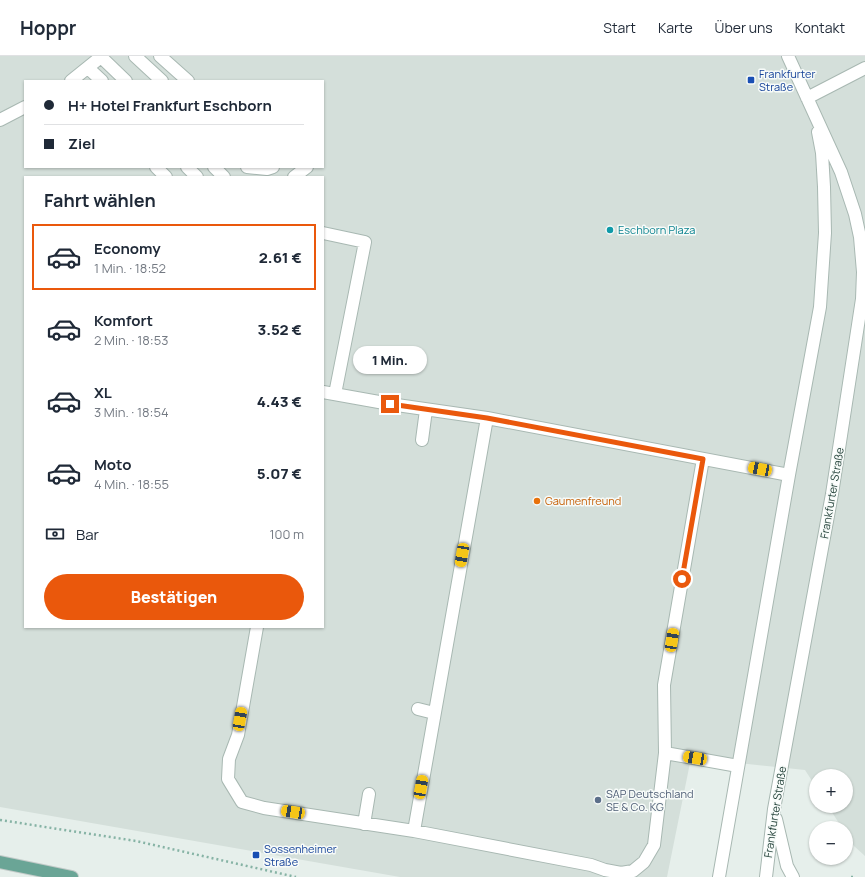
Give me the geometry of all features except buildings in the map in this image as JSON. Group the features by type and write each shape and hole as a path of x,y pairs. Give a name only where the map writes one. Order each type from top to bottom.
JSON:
{"main road":[{"path":"0,862 72,877"}],"street":[{"path":"73,80 102,56 125,80"},
{"path":"135,56 161,80"},
{"path":"160,56 187,80"},
{"name":"Frankfurter Straße","path":"766,877 774,809 832,494 863,299 863,272 860,237 855,214 841,172 788,56"},
{"path":"88,68 101,80"},
{"path":"806,98 865,68"},
{"path":"0,120 24,108"},
{"name":"Frankfurter Straße","path":"719,877 789,475 820,307 825,233 824,187 822,153 814,115"},
{"path":"157,168 165,176"},
{"path":"188,168 196,176"},
{"path":"215,168 223,176"},
{"path":"258,168 270,168"},
{"path":"295,176 307,168"},
{"path":"324,233 365,242 335,394"},
{"path":"324,392 426,410 487,418 789,475"},
{"path":"422,440 426,410"},
{"path":"414,831 487,418"},
{"path":"256,628 238,734 229,759 228,779 242,802 264,808 414,831 591,865 621,873 633,870 644,862 654,845 665,753 664,685 703,459"},
{"path":"418,709 434,713"},
{"path":"665,753 738,766"},
{"path":"364,824 369,794"},
{"path":"774,809 787,866 793,877"}],"path":[{"path":"0,820 136,841 296,877"}],"shaded area":[{"path":"0,56 865,56 865,856 853,844 853,821 838,821 832,813 853,813 853,769 809,769 809,776 805,770 691,758 667,877 400,877 0,807"}],"place":[{"name":"Frankfurter Straße","path":"751,80"},
{"name":"Eschborn Plaza","path":"610,230"},
{"name":"Gaumenfreund","path":"537,501"},
{"name":"SAP Deutschland SE & Co. KG","path":"598,800"},
{"name":"Sossenheimer Straße","path":"256,855"}],"route":[{"path":"390,404 487,418 703,459 682,579"}]}
